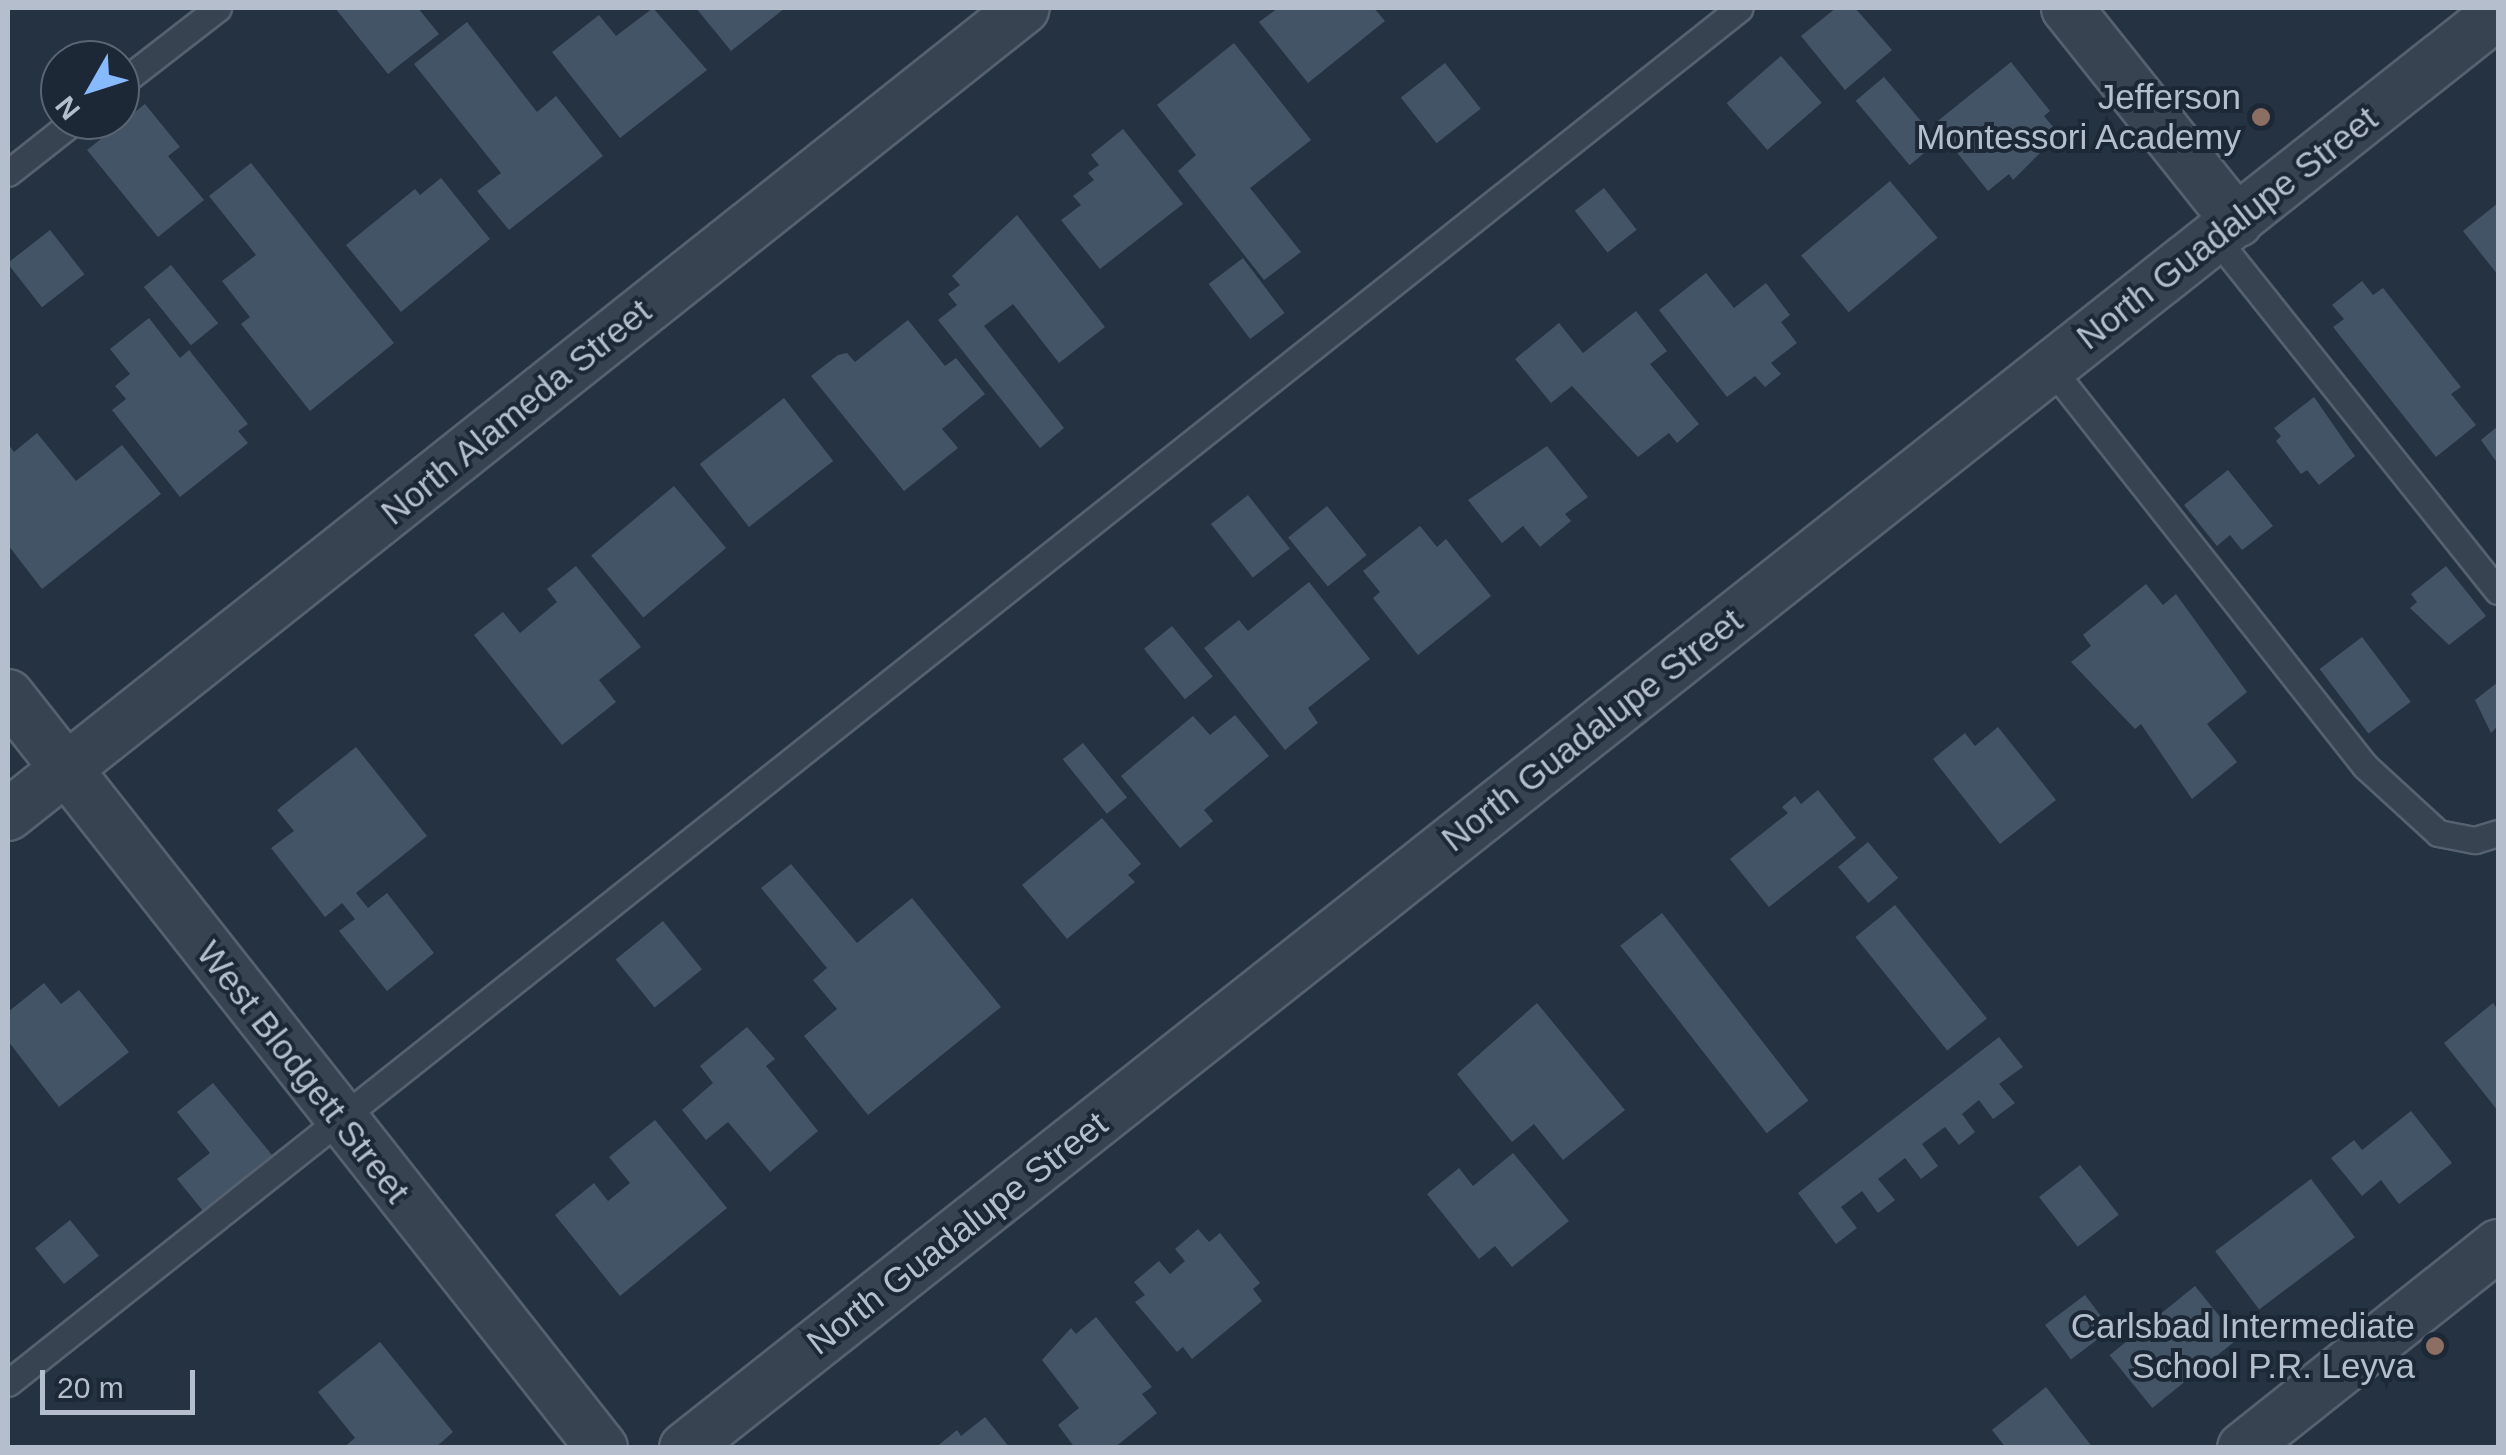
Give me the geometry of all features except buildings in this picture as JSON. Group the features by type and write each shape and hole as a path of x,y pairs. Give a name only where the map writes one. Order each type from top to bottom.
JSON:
{"street":[{"name":"North Alameda Street","path":"8,815 1024,8"},
{"path":"2067,8 2226,229"},
{"name":"North Guadalupe Street","path":"685,1448 2498,12"},
{"name":"West Blodgett Street","path":"8,696 602,1448"},
{"path":"2243,1448 2498,1246"}],"lane":[{"path":"140,68 218,8"},
{"path":"8,1383 342,1122 1740,8"},
{"path":"8,173 49,140"},
{"path":"2226,229 2498,591"},
{"path":"2050,368 2365,766 2438,833 2475,840 2498,833"}],"place":[{"name":"Jefferson Montessori Academy","path":"2261,117"},
{"name":"Carlsbad Intermediate School P.R. Leyva","path":"2435,1346"}]}
